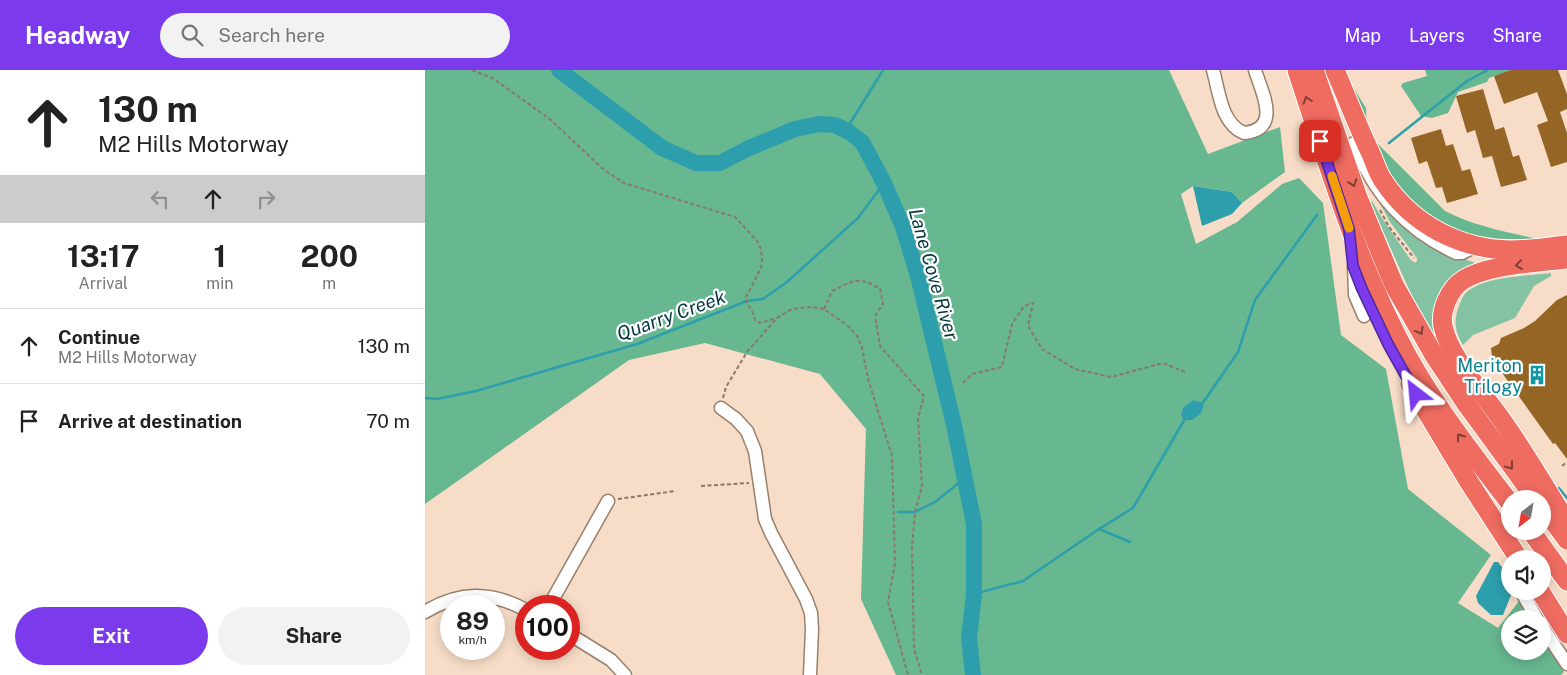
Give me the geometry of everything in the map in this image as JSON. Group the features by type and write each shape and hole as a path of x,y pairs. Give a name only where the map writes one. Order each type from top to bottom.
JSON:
{"highway":[{"path":"1297,70 1349,229 1382,306 1408,356 1450,423 1501,492"},
{"path":"1314,70 1358,198 1394,285 1434,355 1467,405 1529,490"},
{"path":"1335,70 1353,117 1383,181 1403,206 1426,225 1445,235 1476,246 1510,250 1567,245"},
{"path":"1349,229 1353,266 1388,344 1425,412 1513,550"},
{"path":"1567,259 1492,269 1476,273 1461,281 1452,292 1444,308 1443,325 1447,340 1459,361 1508,428 1567,522"},
{"path":"1551,518 1567,540"},
{"path":"1537,540 1567,581"},
{"path":"1546,600 1567,634"}],"street":[{"path":"1213,70 1225,114 1231,125 1244,133 1258,130 1267,118 1267,109 1255,70"},
{"path":"1354,143 1367,175 1375,187 1398,213 1417,230 1456,253 1462,253 1476,246"},
{"path":"1353,266 1355,295 1364,316"},
{"path":"721,408 736,419 747,431 755,451 765,519 811,613 813,629 811,675"},
{"path":"555,595 608,501"},
{"path":"425,612 450,600 477,595 503,600 515,605"},
{"path":"1551,640 1567,664"},
{"path":"580,641 611,660 625,675"}],"path":[{"path":"472,70 494,79 551,120 604,170 624,183 735,217 757,241 763,259 761,268 745,299 755,320 760,323 777,318 792,309 811,307 824,309 848,326 857,336 892,456 895,562 888,602 908,675"},
{"path":"1375,187 1373,192 1375,199 1389,227 1415,258"},
{"path":"824,309 831,291 855,279 867,281 880,290 883,304 875,316 880,346 924,396 918,418 922,486 915,512 912,547 914,649 922,675"},
{"path":"963,383 973,374 1002,367 1012,324 1024,306 1033,304 1028,326 1042,349 1075,370 1111,377 1163,363 1185,372"},
{"path":"721,408 726,386 747,352 777,318"},
{"path":"1562,466 1567,462"},
{"path":"701,486 759,482"},
{"path":"608,501 675,491"}],"green space":[{"path":"425,70 1169,70 1208,154 1280,127 1285,172 1242,203 1232,192 1193,186 1181,194 1196,244 1237,222 1282,184 1299,178 1323,203 1341,335 1386,369 1408,489 1491,555 1458,603 1498,628 1501,624 1501,660 1551,660 1551,650 1564,672 1561,675 896,675 861,599 866,429 820,374 705,343 629,360 425,504"},
{"path":"1339,70 1347,72 1345,74 1366,108 1367,133 1445,211 1479,225 1538,239 1484,237 1453,229 1428,216 1407,198 1389,176 1361,125"},
{"path":"1425,70 1511,70 1489,78 1487,82 1458,92 1448,113 1432,118 1421,116 1401,86 1403,83 1427,76"},
{"path":"1377,196 1451,254 1478,264 1466,271 1439,344 1412,296 1370,202 1372,201 1410,259 1415,263 1417,258 1390,222"},
{"path":"1551,273 1551,276 1534,286 1515,318 1473,335 1463,345 1457,333 1457,312 1461,300 1472,288 1493,280"},
{"path":"1520,600 1526,610 1512,610"}],"water":[{"path":"1193,186 1232,192 1242,203 1232,214 1202,226"},
{"path":"1193,400 1203,403 1202,411 1192,420 1184,420 1181,415 1183,408"},
{"path":"1494,562 1498,562 1501,566 1501,600 1509,600 1505,610 1501,610 1501,615 1491,615 1478,603 1476,596"}],"building":[{"path":"1511,70 1558,70 1567,94 1567,109 1560,112 1567,133 1567,162 1551,167 1537,125 1548,121 1537,92 1504,104 1494,76"},
{"path":"1483,89 1495,130 1504,127 1513,157 1519,155 1527,180 1501,187 1492,156 1483,158 1475,130 1467,133 1456,96"},
{"path":"1441,129 1446,146 1453,144 1462,171 1470,169 1478,194 1447,203 1442,187 1436,188 1427,161 1419,164 1411,138"},
{"name":"Meriton Trilogy","path":"1567,295 1567,459 1555,443 1553,444 1505,377 1492,357 1491,348 1499,344 1501,338 1535,321 1557,300"}],"waterway":[{"name":"Lane Cove River","path":"559,70 662,148 696,163 720,163 749,148 795,129 819,124 835,125 849,132 862,142 884,183 903,227 918,276 954,425 974,524 974,594 969,638 973,675"},
{"path":"846,130 883,70"},
{"path":"1389,143 1467,81 1488,70"},
{"name":"Quarry Creek","path":"425,398 437,399 476,391 637,344 747,301 763,299 787,282 858,218 884,183"},
{"path":"1202,404 1238,352 1255,300 1317,215"},
{"path":"974,594 1023,581 1133,508 1186,417"},
{"path":"898,512 915,512 935,502 965,478"},
{"path":"1559,488 1567,498"},
{"path":"1099,529 1130,542"}],"slow traffic":[{"path":"1332,176 1349,228"}],"place":[{"name":"Meriton Trilogy","path":"1537,375"}],"route":[{"path":"1320,141 1349,229 1353,266 1388,344 1416,394"}]}
